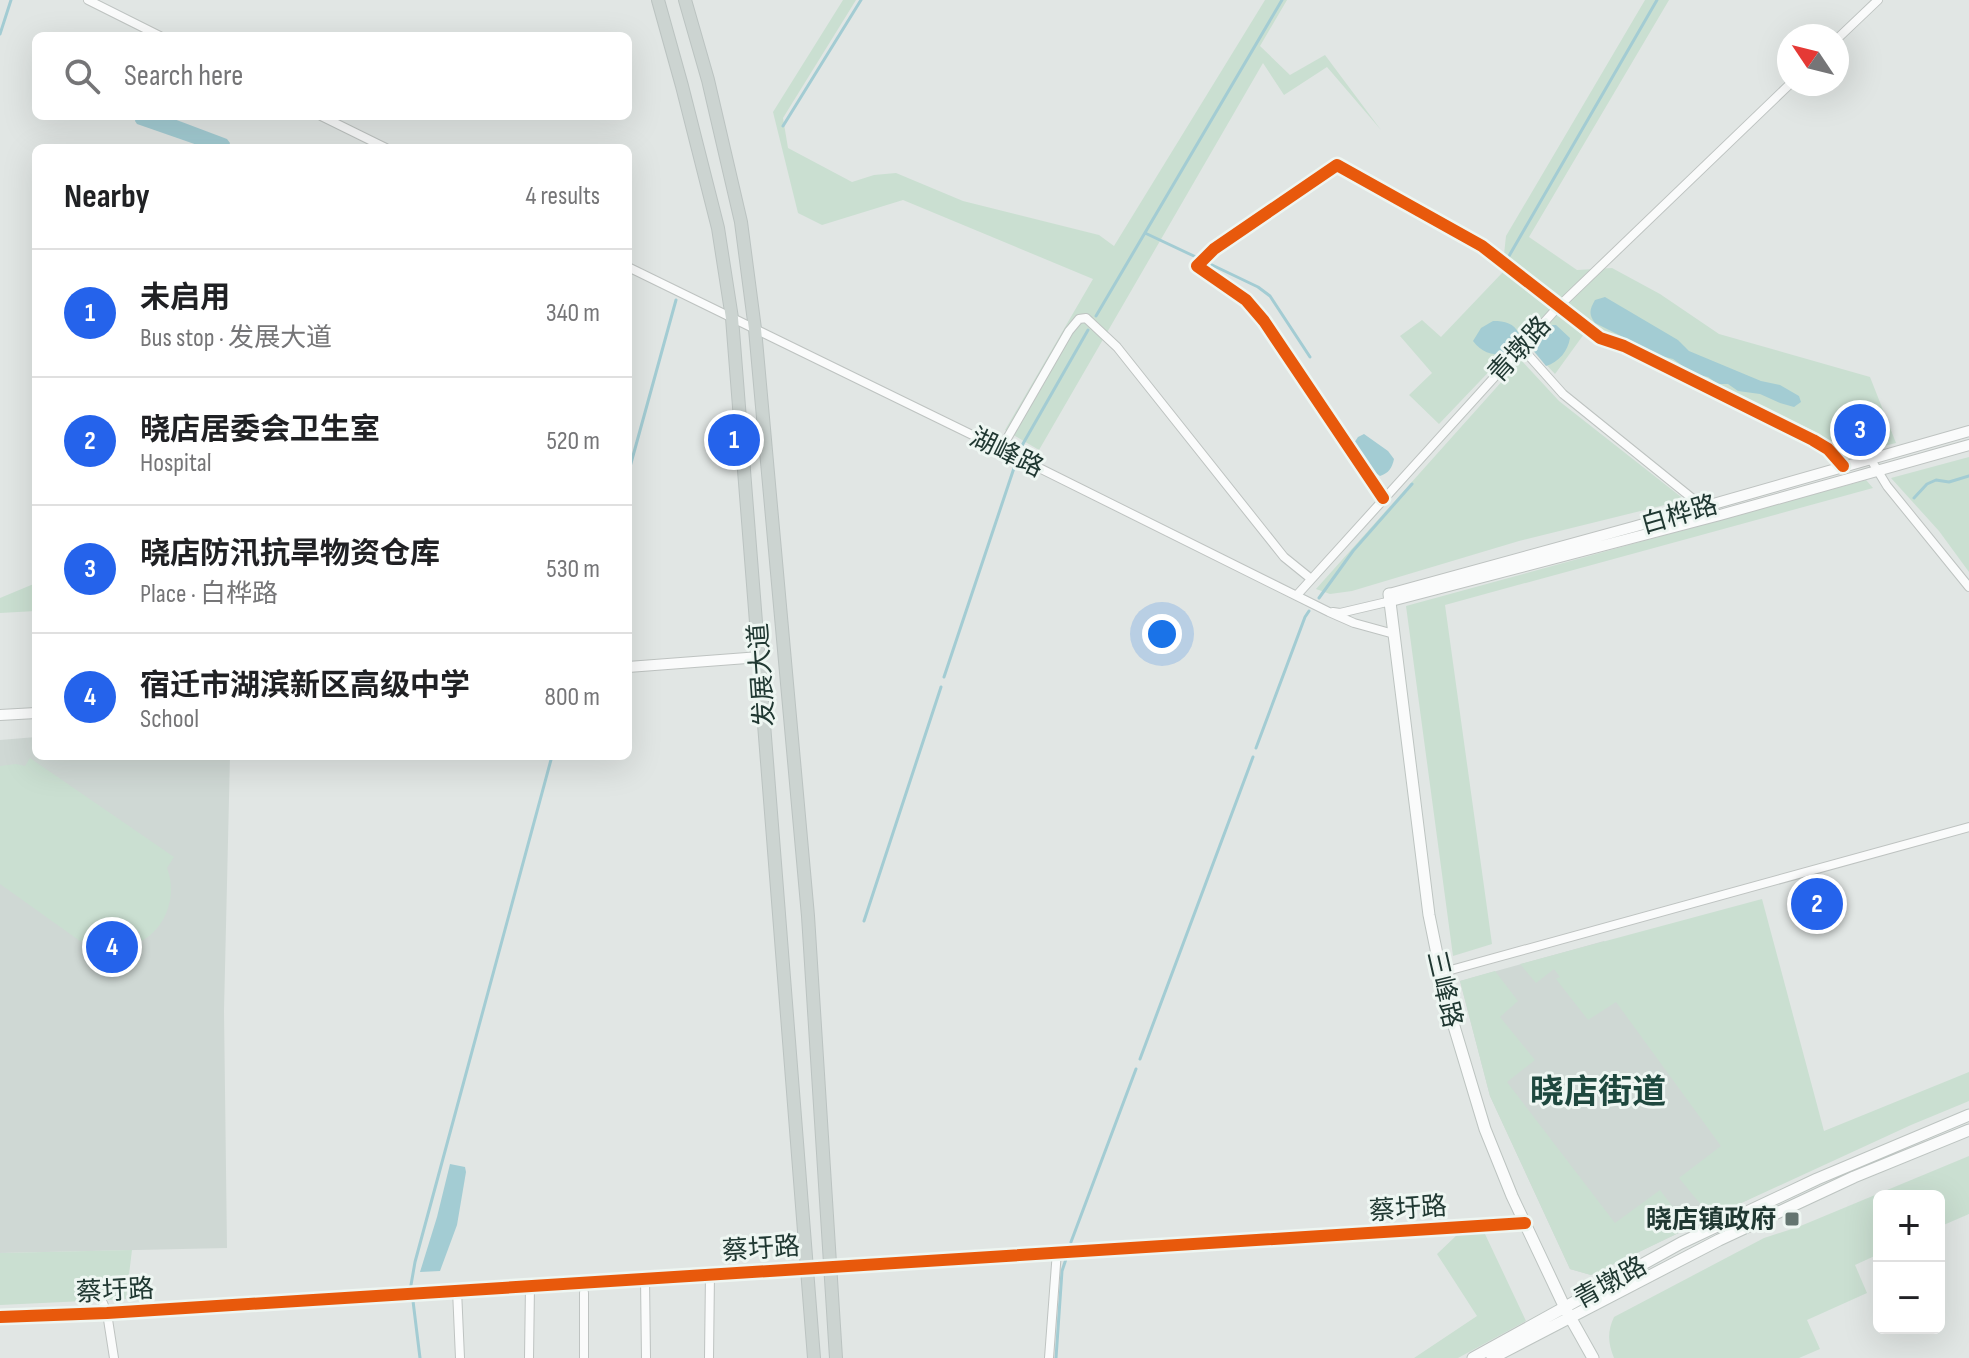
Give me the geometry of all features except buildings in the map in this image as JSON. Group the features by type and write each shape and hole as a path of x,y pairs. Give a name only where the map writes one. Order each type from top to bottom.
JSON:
{"main road":[{"name":"发展大道","path":"658,0 718,228 732,318 814,1358"},
{"name":"发展大道","path":"685,0 708,80 741,222 755,329 808,916 836,1358"},
{"name":"三峰路","path":"1390,598 1425,883 1447,1003 1485,1129 1525,1223 1593,1358"},
{"name":"青墩路","path":"1492,1358 1681,1243 1817,1179 1969,1115"},
{"name":"青墩路","path":"1473,1358 1854,1177 1969,1130"}],"street":[{"path":"88,0 152,32"},
{"path":"1849,28 1878,0"},
{"name":"青墩路","path":"1297,595 1558,307 1778,96"},
{"path":"329,120 378,144"},
{"path":"1383,498 1264,321 1246,300 1197,266 1214,249 1337,165 1482,246 1600,338 1624,346 1813,440 1828,449 1843,466"},
{"name":"湖峰路","path":"632,269 1329,612 1354,623 1394,634"},
{"path":"1001,449 1069,331 1079,319 1086,318 1117,347 1284,557 1310,578"},
{"path":"1521,347 1563,394 1703,507"},
{"name":"白桦路","path":"1390,598 1969,431"},
{"name":"白桦路","path":"1390,598 1705,519 1969,445"},
{"path":"1870,458 1887,486 1969,587"},
{"path":"1329,612 1340,613 1390,598"},
{"path":"632,667 760,657"},
{"path":"0,715 32,713"},
{"path":"1440,973 1969,827"},
{"name":"蔡圩路","path":"0,1317 105,1308 457,1290 1525,1223"},
{"path":"1049,1358 1057,1251"},
{"path":"709,1358 710,1273"},
{"path":"645,1278 646,1358"},
{"path":"529,1358 530,1285"},
{"path":"457,1290 460,1358"},
{"path":"584,1293 584,1358"},
{"path":"105,1308 114,1358"}],"shaded area":[{"path":"32,737 32,760 230,760 224,1011 227,1248 0,1253 0,740"},
{"path":"1604,941 1772,1188 1591,1275 1570,1269 1490,1096 1460,981"}],"green space":[{"path":"843,0 856,0 783,118 788,148 852,182 874,175 896,173 963,201 1099,235 1114,246 1265,0 1287,0 1260,46 1290,75 1325,55 1381,130 1327,67 1284,95 1263,63 1039,450 1005,430 1093,279 903,200 822,225 798,213 773,112"},
{"path":"1645,0 1669,0 1529,237 1577,270 1612,268 1660,294 1719,334 1870,377 1896,443 1844,456 1820,434 1596,329 1588,321 1584,334 1555,374 1521,338 1439,424 1409,395 1432,373 1400,336 1422,320 1441,337 1502,273 1506,236"},
{"path":"1521,360 1559,401 1685,500 1519,541 1352,591 1330,594 1316,589"},
{"path":"1969,457 1969,572 1939,531 1891,478"},
{"path":"1866,480 1873,488 1445,605 1492,944 1453,956 1406,606"},
{"path":"32,585 32,611 0,613 0,598"},
{"path":"30,758 174,857 167,868 171,892 165,915 142,941 118,949 99,945 94,951 0,884 0,766 25,766"},
{"path":"1762,899 1824,1131 1969,1072 1969,1101 1711,1217 1679,1178 1721,1146 1616,1002 1588,1020 1556,979 1560,977 1554,969 1536,983 1520,964"},
{"path":"1495,971 1518,1001 1500,1017 1535,1060 1507,1082 1615,1223 1660,1190 1689,1228 1591,1275 1570,1269 1490,1096 1460,981"},
{"path":"1969,1156 1969,1214 1945,1224 1945,1190 1887,1190"},
{"path":"1873,1196 1873,1257 1855,1265 1867,1293 1807,1320 1820,1349 1799,1358 1614,1358 1609,1338 1614,1317 1764,1238"},
{"path":"1458,1234 1485,1234 1526,1321 1458,1358 1414,1358 1477,1316 1437,1254"},
{"path":"132,1250 126,1299 0,1305 0,1253"}],"water":[{"path":"177,120 227,139 230,143 194,144 135,121"},
{"path":"1605,297 1678,340 1689,351 1761,381 1780,385 1799,396 1801,402 1794,407 1760,394 1738,391 1728,384 1718,384 1708,377 1694,374 1673,359 1595,323 1592,306 1595,300"},
{"path":"1493,321 1509,323 1519,334 1505,355 1487,352 1473,341 1481,328"},
{"path":"1551,325 1556,325 1570,338 1562,355 1546,366 1533,350"},
{"path":"1364,434 1394,459 1390,470 1383,475 1373,471 1354,443"},
{"path":"450,1164 465,1167 466,1172 457,1225 440,1271 420,1272 437,1217"}],"waterway":[{"path":"0,34 11,0"},
{"path":"783,126 861,0"},
{"path":"1096,316 1282,0"},
{"path":"1509,256 1657,0"},
{"path":"1145,233 1196,257"},
{"path":"1210,264 1270,296 1310,357"},
{"path":"632,460 676,300"},
{"path":"1020,449 1088,330"},
{"path":"944,677 1015,465"},
{"path":"1914,498 1927,484 1936,480 1949,482 1969,476"},
{"path":"1319,598 1353,551 1412,484"},
{"path":"1256,748 1309,611"},
{"path":"864,921 941,687"},
{"path":"1140,1059 1253,757"},
{"path":"411,1285 551,760"},
{"path":"1071,1242 1136,1069"},
{"path":"1056,1358 1062,1271 1066,1259"},
{"path":"413,1301 420,1358"}],"cycle path":[{"path":"1383,498 1264,321 1246,300 1197,266 1214,249 1337,165 1482,246 1600,338 1624,346 1813,440 1828,449 1843,466"},
{"path":"0,1317 107,1313 1525,1223"}],"place":[{"name":"晓店防汛抗旱物资仓库","path":"1860,430"},
{"name":"未启用","path":"734,440"},
{"name":"晓店居委会卫生室","path":"1817,904"},
{"name":"宿迁市湖滨新区高级中学","path":"112,947"},
{"name":"晓店镇政府","path":"1792,1219"}],"district":[{"name":"晓店街道","path":"1598,1091"}]}
